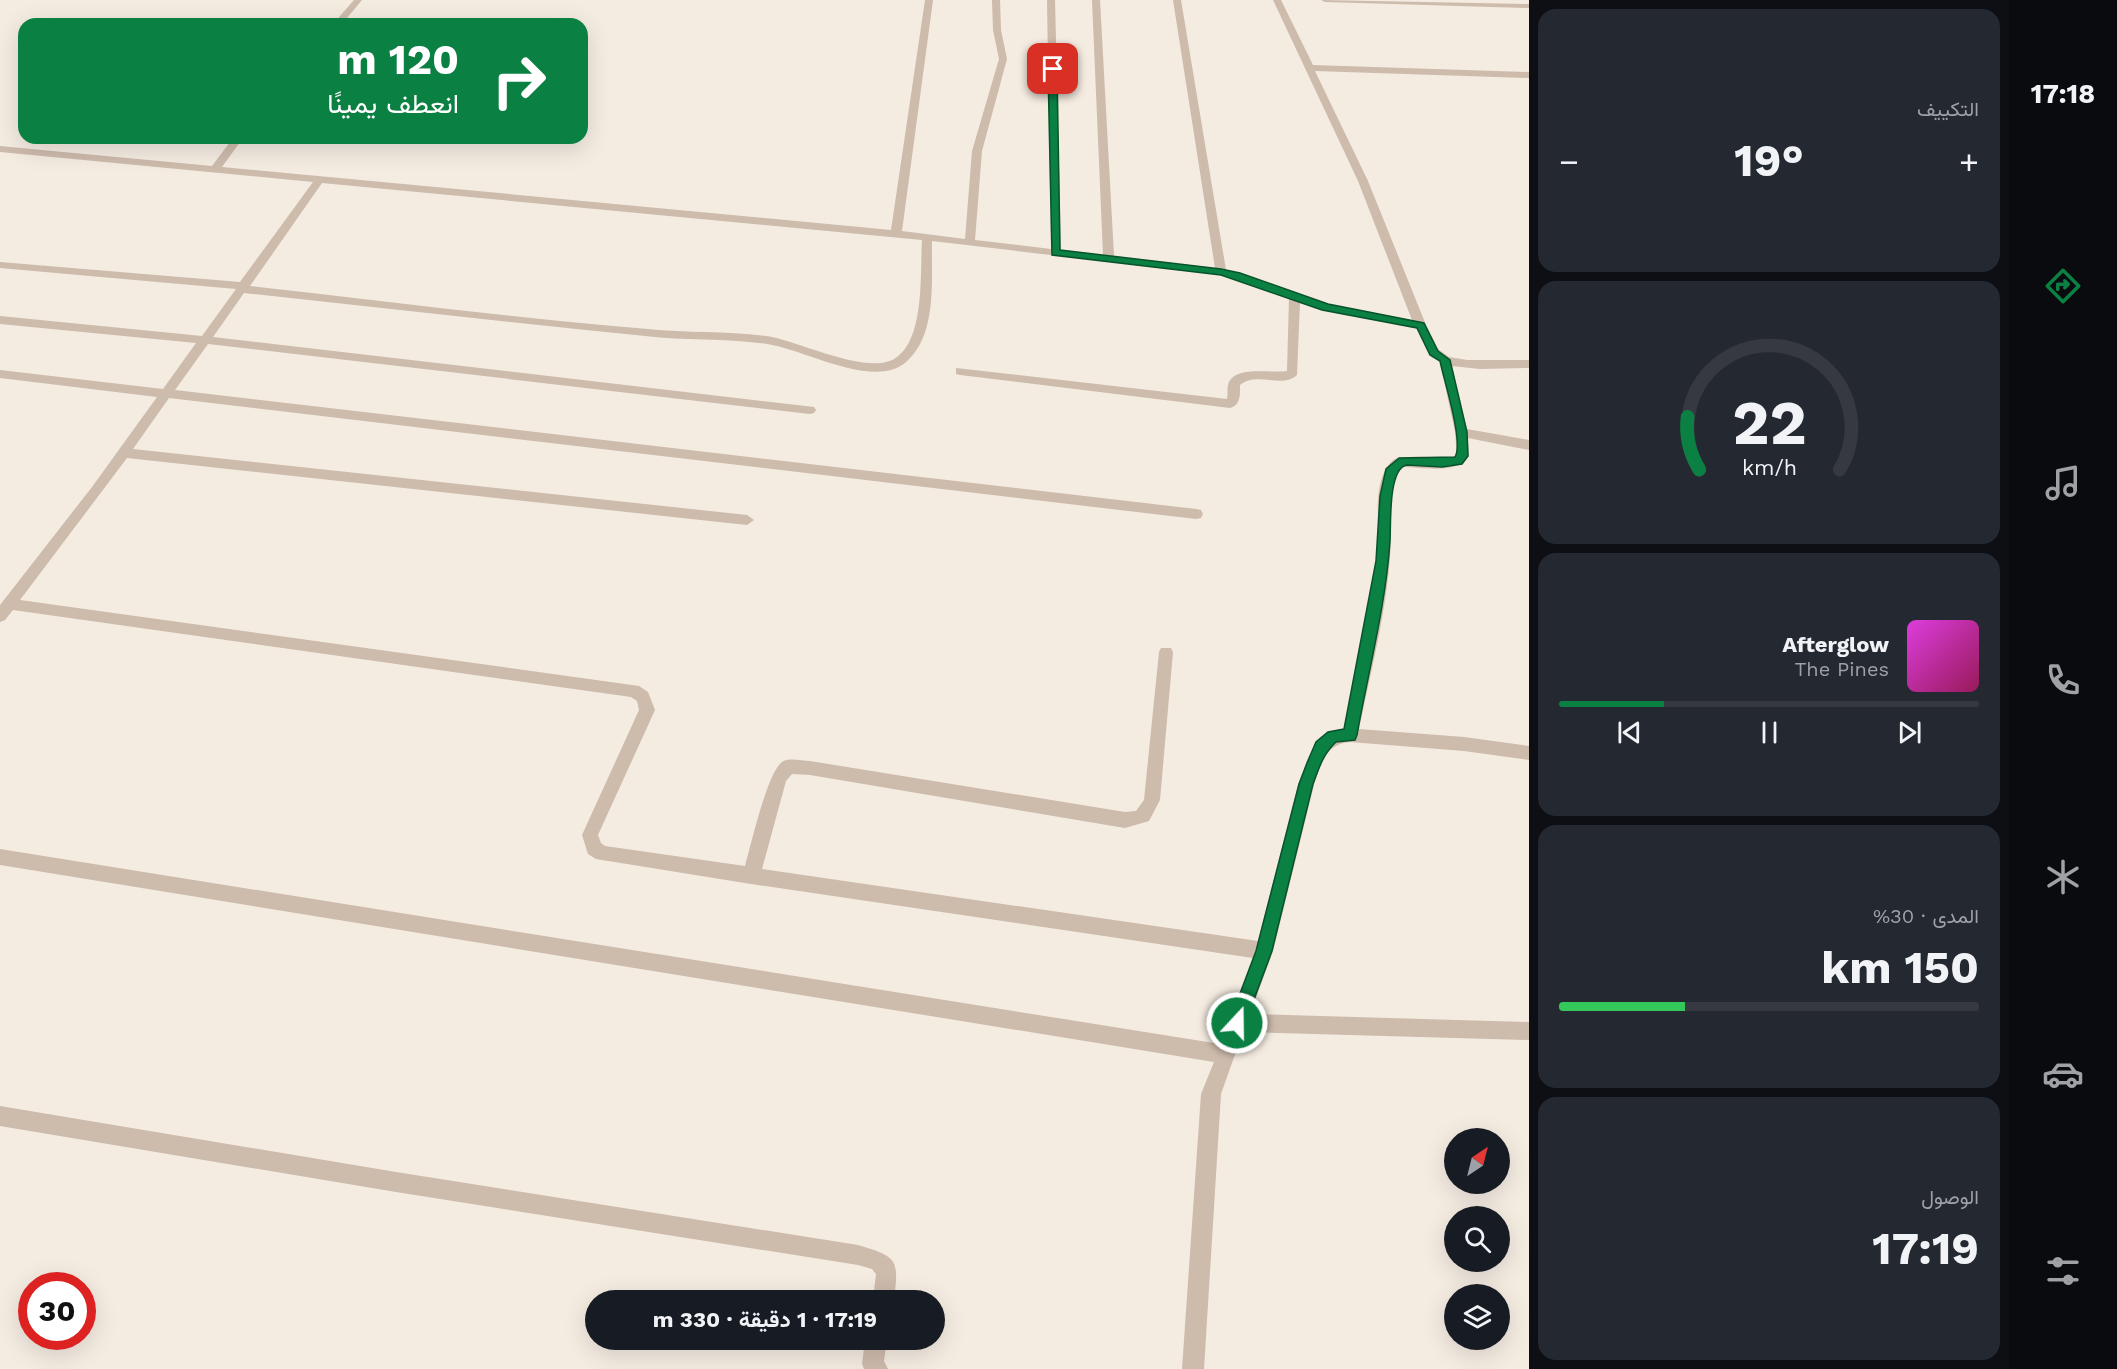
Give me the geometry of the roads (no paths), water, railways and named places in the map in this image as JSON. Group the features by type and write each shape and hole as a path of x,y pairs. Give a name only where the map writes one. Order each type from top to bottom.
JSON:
{"street":[{"path":"342,18 358,0"},
{"path":"896,234 929,0"},
{"path":"970,242 977,151 1003,59 997,30 996,0"},
{"path":"1051,0 1056,253"},
{"path":"1096,0 1109,259"},
{"path":"1177,0 1221,272"},
{"path":"1277,0 1363,181 1420,325 1434,353 1445,360 1472,364 1529,364"},
{"path":"1325,0 1529,6"},
{"path":"1310,68 1529,75"},
{"path":"214,171 234,144"},
{"path":"0,149 896,234 1221,272 1359,315 1420,325"},
{"path":"4,610 207,340 320,179"},
{"path":"0,265 244,287 648,333 773,341 859,366 888,369 908,357 918,339 922,321 927,238"},
{"path":"960,371 1230,404 1234,399 1233,384 1238,379 1248,375 1289,376 1293,372 1294,296"},
{"path":"0,320 207,340 810,410"},
{"path":"1350,735 1382,561 1386,496 1392,469 1399,462 1442,463 1458,461 1462,456 1461,432 1445,360"},
{"path":"0,374 1196,514"},
{"path":"1461,432 1529,445"},
{"path":"124,453 747,520"},
{"path":"4,610 634,691 644,697 647,710 590,836 594,848 602,853 1264,951"},
{"path":"751,876 779,777 788,767 810,768 1125,820 1142,819 1149,810 1152,800 1166,652"},
{"path":"1192,1369 1211,1094 1264,951 1306,784 1321,747 1333,736 1350,735 1464,744 1529,753"},
{"path":"0,857 1224,1054"},
{"path":"1237,1023 1529,1031"},
{"path":"0,1116 396,1182 858,1255 878,1262 887,1270 884,1290"},
{"path":"875,1350 873,1364 877,1369"}]}
